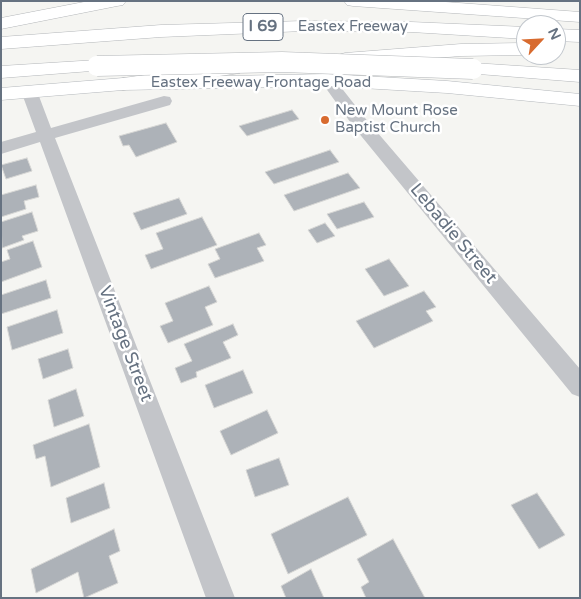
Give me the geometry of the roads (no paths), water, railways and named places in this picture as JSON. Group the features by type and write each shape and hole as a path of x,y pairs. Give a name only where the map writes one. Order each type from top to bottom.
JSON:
{"main road":[{"path":"1,8 108,1"},
{"path":"1,24 117,1"},
{"name":"Eastex Freeway","path":"353,1 580,17"},
{"path":"551,1 580,5"},
{"name":"Eastex Freeway","path":"1,43 152,31 275,27 410,27 516,32"},
{"path":"566,35 580,36"},
{"path":"123,84 238,68 427,52 516,49"},
{"path":"566,49 580,49"},
{"path":"1,72 97,66 282,62 473,69 580,76"},
{"name":"Eastex Freeway Frontage Road","path":"1,94 123,84 328,80 448,87 580,100"}],"street":[{"name":"Lebadie Street","path":"328,80 359,122 580,386"},
{"name":"Vintage Street","path":"29,91 221,598"},
{"path":"1,148 164,102"}],"place":[{"name":"New Mount Rose Baptist Church","path":"325,120"}]}
